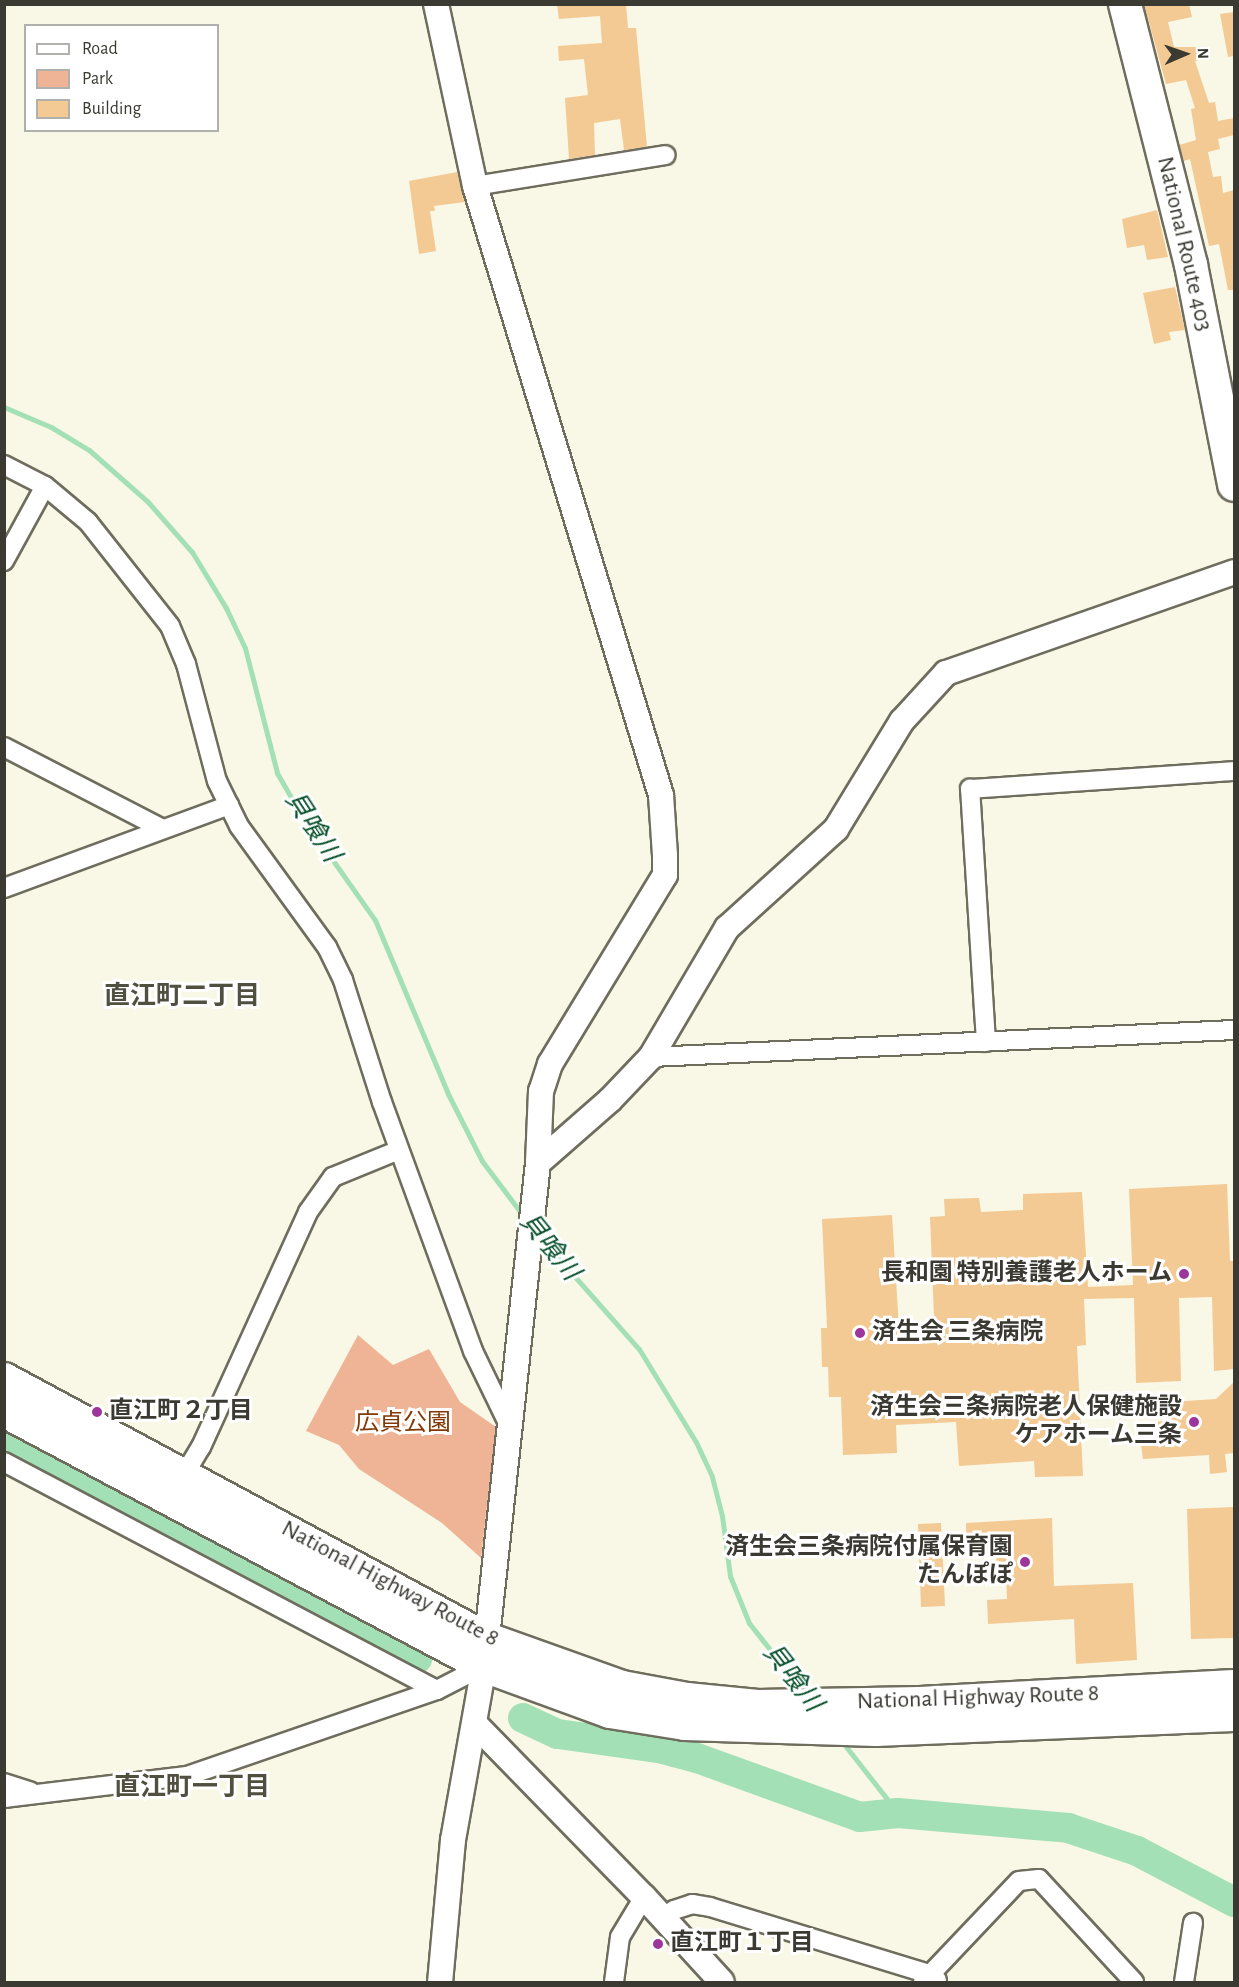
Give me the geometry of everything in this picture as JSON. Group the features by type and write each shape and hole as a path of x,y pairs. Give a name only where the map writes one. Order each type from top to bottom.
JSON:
{"highway":[{"name":"National Route 403","path":"1125,4 1191,265 1234,485"},
{"name":"National Highway Route 8","path":"4,1379 184,1475 484,1652"},
{"name":"National Highway Route 8","path":"4,1411 484,1652 622,1687 763,1717 1234,1715"},
{"name":"National Highway Route 8","path":"871,1716 1234,1686"}],"street":[{"path":"436,4 475,186 654,771 665,824 665,875 550,1064 541,1091 537,1166 525,1291 475,1724 453,1840 440,1983"},
{"path":"475,186 666,155"},
{"path":"4,465 45,486 88,522 170,626 186,664 217,781 239,826 327,947 343,980 399,1150 473,1351 509,1425"},
{"path":"4,561 45,486"},
{"path":"537,1166 610,1100 651,1057 727,927 836,829 902,721 946,673 1234,572"},
{"path":"4,747 161,828"},
{"path":"986,1042 970,789 1234,771"},
{"path":"4,888 161,828 229,805"},
{"path":"651,1057 1234,1030"},
{"path":"184,1475 223,1401 308,1212 333,1177 399,1150"},
{"path":"4,1462 437,1690"},
{"path":"4,1798 187,1776 437,1690 484,1652"},
{"path":"475,1724 644,1896 663,1921 722,1983"},
{"path":"4,1783 33,1793"},
{"path":"663,1921 683,1907 710,1907 931,1980 1019,1881 1038,1880 1134,1983"},
{"path":"614,1983 620,1937 644,1896"},
{"path":"1184,1983 1192,1923"}],"green space":[{"name":"広貞公園","path":"358,1335 393,1365 429,1349 460,1402 496,1427 481,1558 442,1523 359,1469 339,1445 306,1431"}],"building":[{"path":"557,4 626,4 628,28 636,28 647,147 624,150 620,119 594,123 595,155 569,159 565,98 588,95 584,59 559,61 558,46 602,43 600,16 559,19"},
{"path":"1144,4 1189,4 1192,17 1168,22 1174,47 1196,47 1199,60 1195,61 1209,103 1215,102 1218,121 1234,118 1234,135 1218,139 1220,149 1208,152 1213,177 1221,176 1223,193 1234,190 1234,290 1228,290 1219,244 1209,246 1190,159 1184,161 1179,145 1196,140 1191,109 1195,108 1186,80 1166,84"},
{"path":"1234,12 1234,56 1228,57 1220,14"},
{"path":"457,172 465,202 434,206 435,211 430,211 436,251 419,254 409,181"},
{"path":"1157,210 1168,257 1147,260 1144,245 1127,248 1122,219"},
{"path":"1175,287 1185,330 1169,332 1171,340 1154,344 1143,293"},
{"name":"済生会 三条病院","path":"1227,1184 1230,1261 1234,1261 1234,1369 1214,1371 1212,1297 1179,1298 1181,1381 1136,1383 1134,1298 1084,1299 1086,1345 1077,1346 1083,1476 1035,1477 1034,1461 959,1466 956,1422 896,1425 897,1453 843,1455 841,1397 829,1397 828,1367 822,1367 821,1328 827,1328 822,1219 892,1215 900,1344 935,1342 930,1217 945,1216 944,1199 979,1198 981,1212 1023,1210 1023,1194 1082,1192 1088,1287 1133,1285 1129,1189"},
{"name":"済生会三条病院老人保健施設 ケアホーム三条","path":"1234,1382 1234,1453 1225,1454 1227,1472 1210,1474 1209,1455 1143,1459 1138,1424 1170,1420 1170,1402 1216,1399"},
{"path":"1234,1507 1234,1638 1191,1639 1187,1509"},
{"path":"1052,1518 1054,1586 1133,1583 1137,1660 1076,1664 1074,1619 988,1624 987,1600 1007,1599 1006,1572 997,1572 996,1552 967,1553 966,1523"},
{"path":"941,1523 945,1606 921,1607 918,1524"}],"waterway":[{"name":"貝喰川","path":"4,407 51,427 89,450 148,502 192,552 226,608 245,648 277,773 303,818 375,920 448,1094 482,1161 525,1218"},
{"name":"貝喰川","path":"538,1235 639,1349 696,1442 712,1477 722,1516 730,1576 749,1623 805,1694"},
{"path":"4,1439 417,1659"},
{"path":"523,1718 558,1734 659,1748 697,1758 860,1817 898,1813 1068,1828 1137,1851 1234,1902"},
{"name":"貝喰川","path":"840,1739 898,1813"}],"place":[{"name":"長和園 特別養護老人ホーム","path":"1184,1274"},
{"name":"済生会 三条病院","path":"860,1333"},
{"name":"直江町２丁目","path":"97,1412"},
{"name":"済生会三条病院老人保健施設 ケアホーム三条","path":"1194,1422"},
{"name":"済生会三条病院付属保育園 たんぽぽ","path":"1025,1562"},
{"name":"直江町１丁目","path":"658,1944"}],"district":[{"name":"直江町二丁目","path":"182,997"},
{"name":"直江町一丁目","path":"192,1788"}]}
